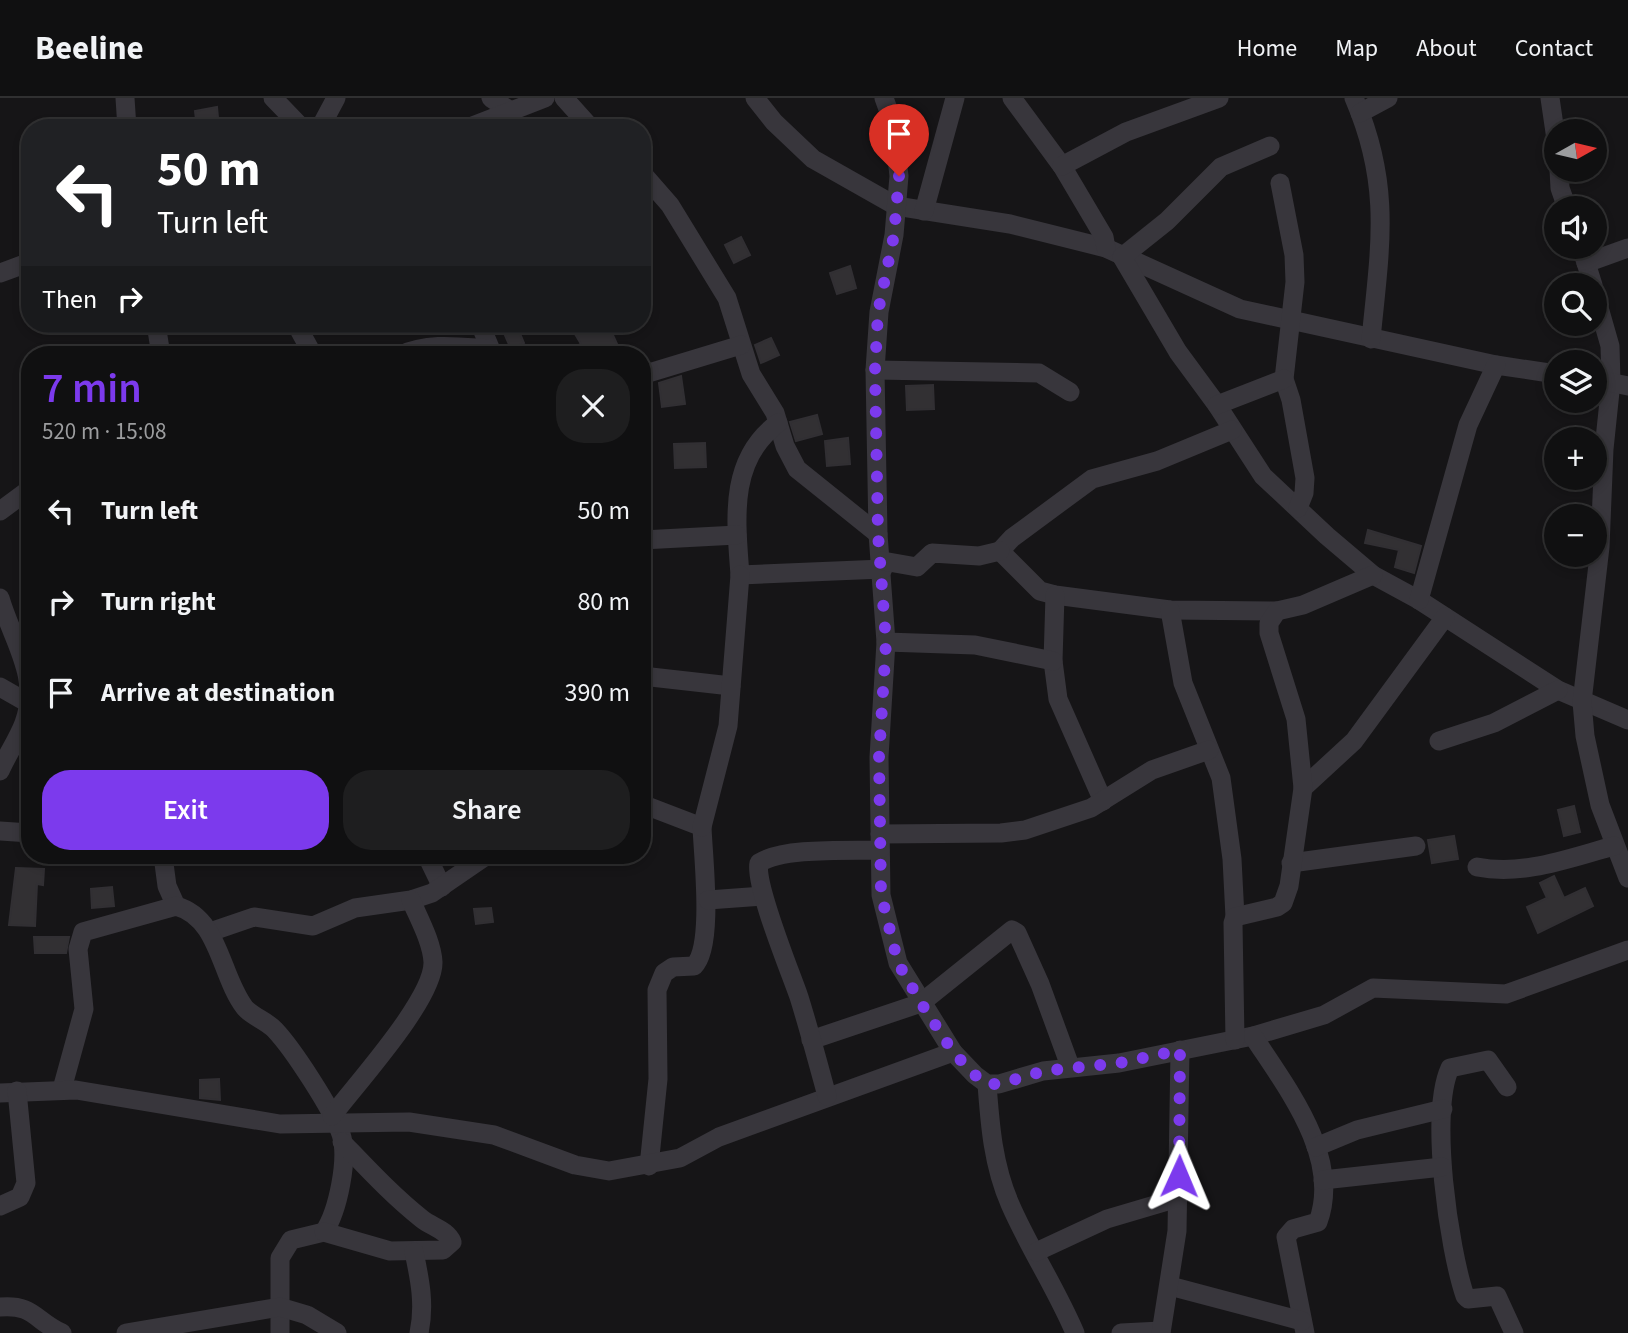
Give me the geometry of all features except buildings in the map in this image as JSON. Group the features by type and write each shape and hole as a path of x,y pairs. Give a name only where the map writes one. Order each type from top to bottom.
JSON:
{"street":[{"path":"125,98 126,119"},
{"path":"273,98 293,119"},
{"path":"325,119 336,98"},
{"path":"491,98 509,110"},
{"path":"488,119 545,98"},
{"path":"564,98 583,119"},
{"path":"755,98 774,122 813,159 896,206 1010,224 1114,252 1240,309 1496,365 1544,371"},
{"path":"884,98 893,123 897,150 894,235 878,312 875,370 878,534 883,565 886,642 879,757 881,894 888,932 898,963 953,1052 987,1084 991,1141 1010,1204 1075,1333"},
{"path":"924,211 955,98"},
{"path":"1012,98 1062,166 1178,352 1264,475 1373,575 1419,600 1558,690 1628,720"},
{"path":"1062,166 1126,132 1219,98"},
{"path":"1371,339 1381,247 1381,200 1375,160 1357,105 1388,98"},
{"path":"1550,98 1553,119"},
{"path":"1114,252 1167,222 1221,167 1270,146"},
{"path":"1280,183 1294,255 1292,320 1284,379 1305,478 1304,493 1298,508"},
{"path":"651,191 727,298 751,374 778,423 797,469 878,534"},
{"path":"1607,251 1628,248"},
{"path":"0,273 21,265"},
{"path":"1607,335 1611,382 1604,449 1600,547 1582,702 1591,765 1614,846 1628,878"},
{"path":"651,373 741,345"},
{"path":"1419,600 1465,435 1478,400 1496,365"},
{"path":"875,370 1039,373 1070,392"},
{"path":"1217,405 1284,379"},
{"path":"649,1166 658,1079 657,990 664,973 673,967 694,967 701,958 708,900 702,827 726,737 740,575 737,485 760,440 778,423"},
{"path":"740,575 883,565 917,567 932,554 979,556 1000,551 1012,538 1091,479 1157,461 1232,430"},
{"path":"0,511 21,496"},
{"path":"651,540 737,535"},
{"path":"1000,551 1041,591 1170,610 1276,611 1303,605 1373,575"},
{"path":"1055,595 1053,661 1058,699 1103,801"},
{"path":"0,598 21,645"},
{"path":"1170,610 1183,682 1221,778 1227,809 1235,917 1232,942 1244,1038 1285,1087 1316,1147 1322,1180 1323,1210 1318,1222 1293,1229 1286,1237 1303,1327 1170,1286"},
{"path":"1235,917 1277,907 1283,903 1302,808 1303,788 1294,711 1269,633 1269,623 1276,611"},
{"path":"1303,788 1354,741 1445,617"},
{"path":"886,642 975,645 1053,661"},
{"path":"651,677 731,686"},
{"path":"0,687 21,710"},
{"path":"1439,741 1494,723 1558,690"},
{"path":"0,771 21,729"},
{"path":"827,1096 763,896 757,872 759,863 764,860 880,842 1001,833 1061,820 1103,801 1152,770 1209,750"},
{"path":"651,807 702,827"},
{"path":"0,831 21,833"},
{"path":"1291,863 1416,846"},
{"path":"1477,867 1506,872 1614,846"},
{"path":"164,864 167,886 176,906"},
{"path":"431,864 442,887"},
{"path":"210,932 254,917 313,926 355,908 411,900 442,887 475,864"},
{"path":"708,900 763,896"},
{"path":"333,1119 419,1003 430,981 431,954 411,900"},
{"path":"62,1089 84,1009 78,949 82,932 176,906 189,910 210,932 247,1010 276,1031 333,1119 342,1142 399,1201 451,1237 450,1247 443,1250 414,1252 390,1251 324,1232 291,1240 283,1250 278,1272 280,1333"},
{"path":"811,1040 921,1003 1012,930 1017,933 1040,984 1070,1066"},
{"path":"987,1084 999,1084 1070,1066 1119,1063 1244,1038 1324,1015 1373,989 1392,987 1492,996 1506,994 1628,950"},
{"path":"1121,1333 1161,1332 1170,1286 1178,1198 1180,1050"},
{"path":"0,1206 20,1196 26,1184 8,1092 62,1089 124,1096 280,1124 333,1119 409,1122 494,1135 597,1171 649,1166 680,1158 719,1136 953,1052"},
{"path":"1507,1087 1488,1060 1454,1066 1447,1074 1443,1109 1442,1167 1455,1266 1465,1296 1468,1299 1497,1296 1514,1333"},
{"path":"1316,1147 1357,1130 1443,1109"},
{"path":"324,1232 333,1218 336,1205 342,1142"},
{"path":"1322,1180 1442,1167"},
{"path":"1036,1252 1107,1219 1178,1198"},
{"path":"414,1252 422,1290 423,1315 419,1333"},
{"path":"0,1307 19,1305 33,1311 49,1327 62,1333"},
{"path":"126,1333 159,1331 280,1307 307,1315 337,1333"}],"route":[{"path":"899,176 894,235 878,312 875,370 878,534 883,561 886,642 879,757 881,894 888,932 898,963 921,1003 953,1052 987,1084 999,1084 1018,1077 1070,1066 1119,1063 1180,1050 1179,1176"}]}
